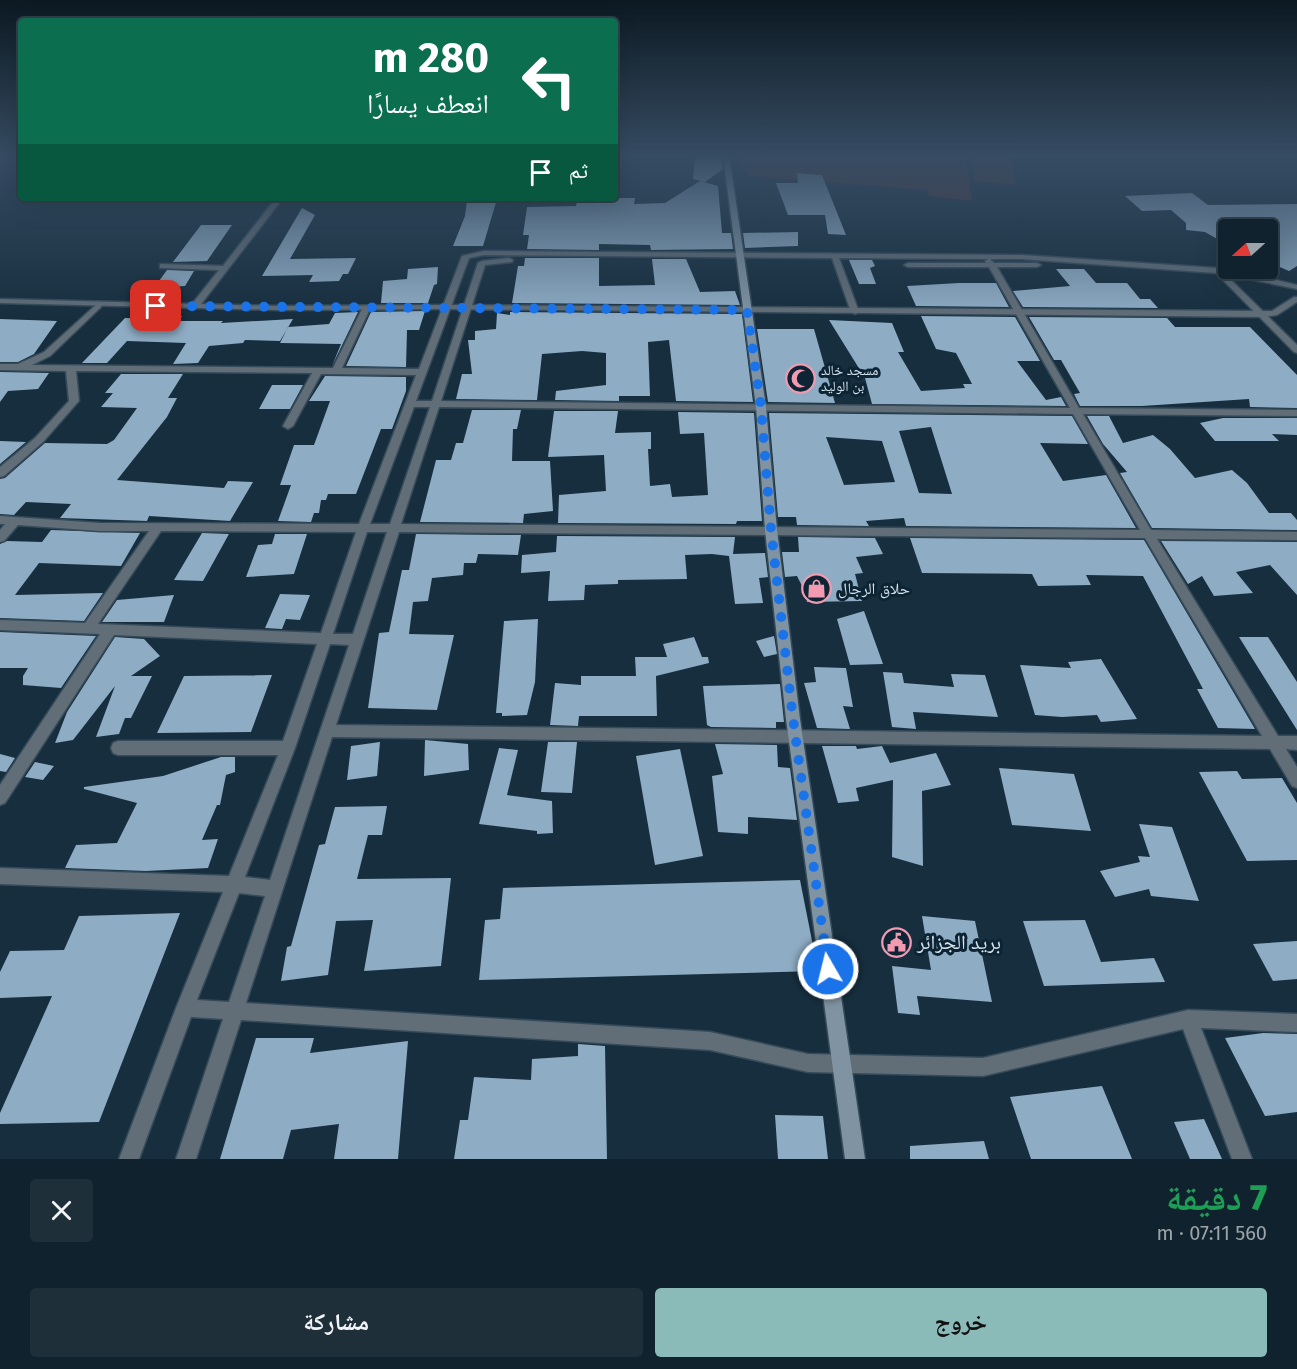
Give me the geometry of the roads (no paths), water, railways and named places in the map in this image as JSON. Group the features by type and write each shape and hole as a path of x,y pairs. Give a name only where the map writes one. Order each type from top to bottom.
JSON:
{"main road":[{"path":"733,209 761,407 771,530 795,736 855,1159"}],"street":[{"path":"195,306 271,209"},
{"path":"129,1159 185,1008 288,748 363,528 465,256 484,253 1133,264 1234,272 1297,288"},
{"path":"186,1159 483,263 500,260 739,259"},
{"path":"836,260 855,312"},
{"path":"989,261 1148,534 1297,781"},
{"path":"163,266 225,268"},
{"path":"1217,270 1297,350"},
{"path":"0,300 98,305 366,309 468,307 1261,314 1274,313 1297,299"},
{"path":"19,367 47,354 98,305"},
{"path":"336,372 366,309"},
{"path":"0,367 71,370 422,372"},
{"path":"0,473 39,440 74,401 71,370"},
{"path":"288,426 318,371"},
{"path":"410,404 1297,412"},
{"path":"0,520 100,527 771,530 1297,536"},
{"path":"0,538 15,521"},
{"path":"88,628 158,527"},
{"path":"0,625 358,640"},
{"path":"0,798 110,630"},
{"path":"328,731 1297,743"},
{"path":"118,748 288,748"},
{"path":"0,876 234,884 276,889"},
{"path":"185,1008 710,1041 808,1063 983,1067 1188,1020 1297,1023"},
{"path":"1188,1020 1242,1159"}],"place":[{"name":"مسجد خالد بن الوليد","path":"800,378"},
{"name":"حلاق الرجال","path":"817,588"},
{"name":"بريد الجزائر","path":"896,942"}]}
